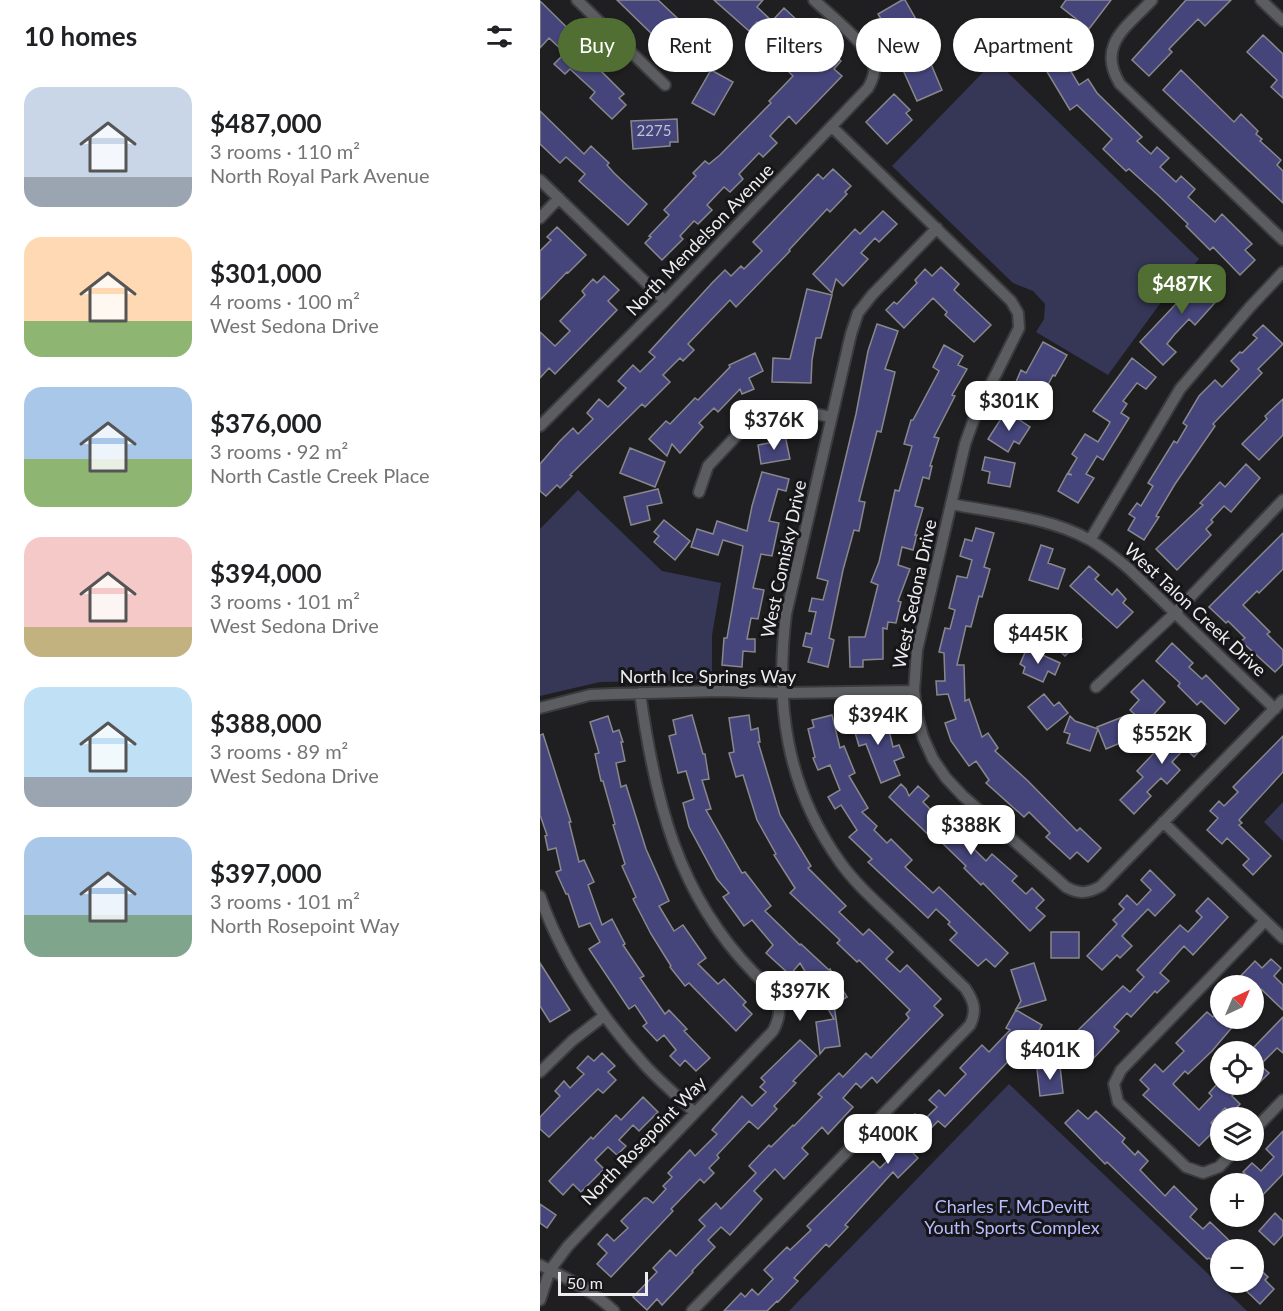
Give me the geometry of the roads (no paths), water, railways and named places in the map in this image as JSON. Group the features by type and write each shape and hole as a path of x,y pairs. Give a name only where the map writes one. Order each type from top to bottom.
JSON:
{"street":[{"path":"577,0 665,85"},
{"name":"North Mendelson Avenue","path":"540,426 665,301 868,88 873,80 874,71 868,52 814,0"},
{"path":"1152,0 1118,36 1112,47 1113,73 1120,84 1283,240"},
{"path":"1261,0 1283,21"},
{"path":"832,127 937,228"},
{"path":"540,180 665,301"},
{"path":"540,218 559,198"},
{"name":"West Sedona Drive","path":"937,228 1011,301 1018,313 1019,328 970,430 951,504 917,650 914,691 923,737 933,759 946,778 963,796 1066,887 1076,892 1084,893 1101,886 1163,822"},
{"name":"West Comisky Drive","path":"692,1311 970,1025 975,1009 972,998 965,988 860,887 840,863 821,833 803,796 791,762 784,727 782,693 781,650 786,614 831,417 858,313 872,295 937,228"},
{"path":"1090,540 1180,389 1283,272"},
{"path":"699,492 708,466 738,434 754,422 772,414 789,411 831,417"},
{"path":"1096,687 1175,613 1283,500"},
{"name":"West Talon Creek Drive","path":"951,504 1051,524 1090,540 1108,551 1275,709"},
{"name":"North Ice Springs Way","path":"540,708 590,695 719,691 782,693 914,691"},
{"name":"North Rosepoint Way","path":"540,1299 545,1268 773,1031 781,1012 779,1002 773,993 717,929 681,864 665,820 648,747 640,693"},
{"path":"1283,700 1163,822 1283,938"},
{"path":"540,896 558,941 604,1016 646,1066 694,1112"},
{"path":"1225,1161 1219,1167 1203,1173 1186,1167 1118,1102 1114,1084 1120,1070 1265,921"},
{"path":"540,1072 573,1040 604,1016"},
{"path":"1264,1120 1283,1100"},
{"path":"545,1268 592,1292 614,1311"}],"park label":[{"name":"Charles F. McDevitt Youth Sports Complex","path":"1012,1217"}]}
